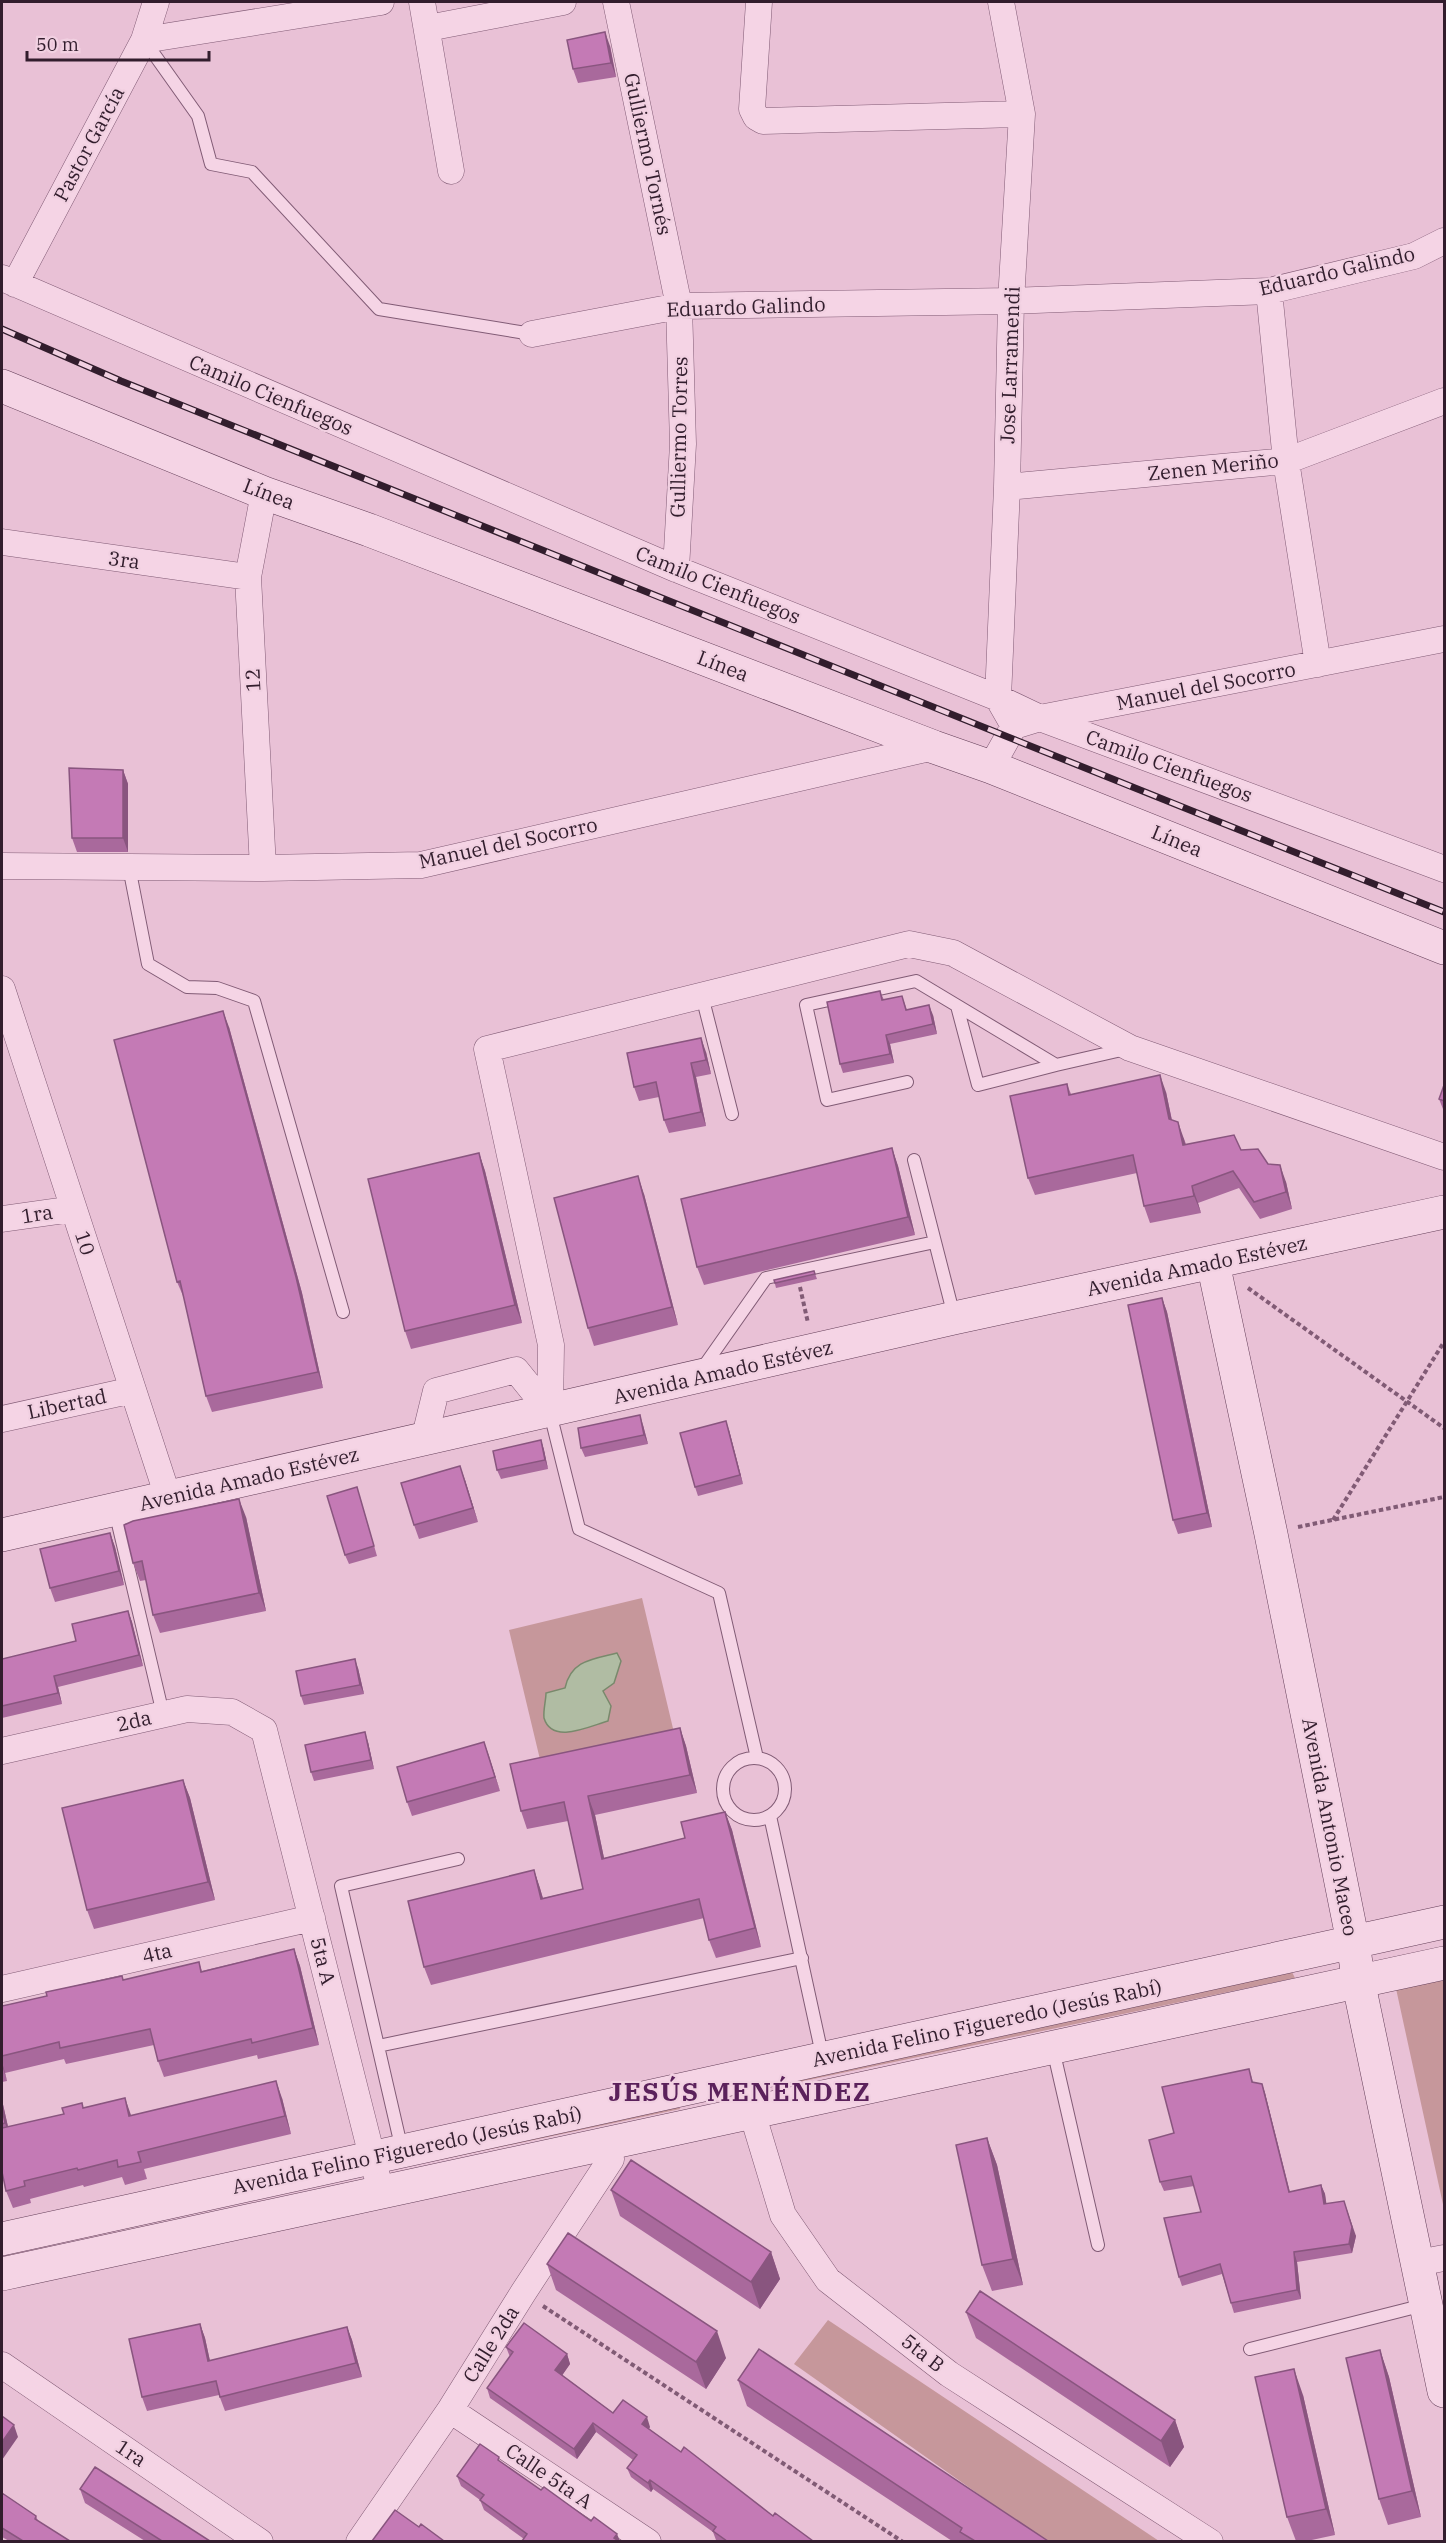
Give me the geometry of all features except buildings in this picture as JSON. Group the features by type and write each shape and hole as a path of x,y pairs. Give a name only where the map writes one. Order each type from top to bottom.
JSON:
{"main road":[{"name":"Línea","path":"2,386 264,493 380,534 991,767 1444,948"},
{"name":"Avenida Amado Estévez","path":"2,1535 550,1412 954,1318 1444,1212"},
{"name":"Avenida Antonio Maceo","path":"1213,1263 1271,1534 1353,1942 1358,1982 1431,2260 1427,2304 1444,2391"},
{"name":"Avenida Felino Figueredo (Jesús Rabí)","path":"2,2239 1444,1922"},
{"name":"Avenida Felino Figueredo (Jesús Rabí)","path":"2,2274 1444,1963"}],"street":[{"name":"Pastor García","path":"8,281 144,40 156,2"},
{"path":"144,40 381,2"},
{"path":"422,2 452,171"},
{"path":"428,28 563,2"},
{"name":"Gulliermo Tornés","path":"616,2 679,306"},
{"path":"759,2 752,109 756,117 763,121 1022,114"},
{"name":"Jose Larramendi","path":"998,698 1007,487 1011,301 1022,114 1001,2"},
{"name":"Eduardo Galindo","path":"532,334 679,306 1011,301 1269,291 1414,256 1444,241"},
{"name":"Camilo Cienfuegos","path":"8,281 676,569 998,698 1040,718 1444,869"},
{"path":"1269,291 1286,461 1318,664"},
{"name":"Gulliermo Torres","path":"676,569 683,444 679,306"},
{"name":"Zenen Meriño","path":"1007,487 1286,461 1444,401"},
{"name":"12","path":"262,868 248,577 264,493"},
{"name":"3ra","path":"2,542 248,577"},
{"name":"Manuel del Socorro","path":"1014,726 1040,718 1444,639"},
{"path":"991,767 1014,726 998,698"},
{"name":"Manuel del Socorro","path":"2,866 262,868 421,865 934,747"},
{"path":"550,1412 551,1345 487,1049 909,944 953,953 1130,1048 1444,1157"},
{"name":"10","path":"2,989 168,1497"},
{"name":"1ra","path":"2,1219 73,1209"},
{"path":"424,1440 436,1391 516,1370 550,1412"},
{"name":"Libertad","path":"2,1419 133,1390"},
{"name":"2da","path":"2,1751 187,1709 232,1712 264,1730"},
{"name":"5ta A","path":"264,1730 312,1918 387,2154 381,2192"},
{"name":"4ta","path":"2,1989 312,1918"},
{"name":"5ta B","path":"741,2076 783,2214 828,2280 950,2374 1210,2541"},
{"name":"Calle 2da","path":"359,2541 450,2410 610,2159 606,2144"},
{"name":"1ra","path":"2,2365 260,2541"},
{"name":"Calle 5ta A","path":"450,2410 648,2541"}],"lane":[{"name":"Eduardo Galindo","path":"144,40 198,116 211,164 252,172 379,309 532,334"},
{"path":"129,867 148,964 187,987 217,988 254,1001 343,1312"},
{"path":"907,1082 827,1100 806,1005 916,981 1056,1065"},
{"path":"702,996 732,1114"},
{"path":"957,1006 978,1085 1130,1048"},
{"path":"914,1160 954,1318"},
{"path":"696,1378 766,1278 935,1242"},
{"path":"550,1412 579,1529 719,1593 757,1758"},
{"path":"114,1509 163,1714"},
{"path":"746,1758 757,1758 775,1765 785,1782 783,1803 770,1816 749,1820 730,1810 722,1790 729,1770 746,1758"},
{"path":"770,1816 823,2059"},
{"path":"387,2154 378,2046 341,1886 458,1859"},
{"path":"378,2046 802,1958"},
{"path":"1053,2048 1098,2245"},
{"path":"1251,2349 1427,2304"}],"path":[{"path":"1213,1263 1444,1428"},
{"path":"796,1271 814,1350"},
{"path":"1333,1520 1444,1342"},
{"path":"1271,1534 1444,1497"},
{"path":"523,2293 903,2541"}],"shaded area":[{"path":"642,1598 676,1741 543,1772 509,1630"},
{"path":"617,1653 621,1661 614,1683 603,1691 611,1706 608,1721 572,1732 555,1731 548,1726 544,1718 546,1693 565,1688 572,1672 584,1662"},
{"path":"1292,1972 1295,1978 799,2082 798,2075"},
{"path":"1444,1973 1444,2209 1395,1984"},
{"path":"678,2104 680,2109 425,2163 425,2158"},
{"path":"828,2320 1159,2541 1045,2541 794,2364"}],"railway":[{"path":"2,329 121,381 1444,912"}],"district":[{"name":"JESÚS MENÉNDEZ","path":"740,2092"}]}
